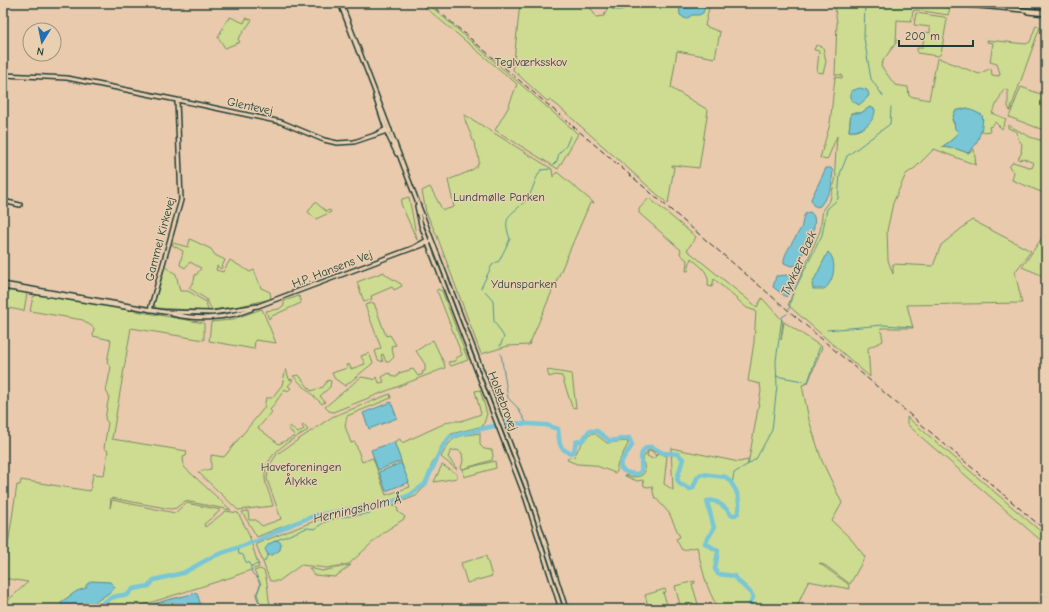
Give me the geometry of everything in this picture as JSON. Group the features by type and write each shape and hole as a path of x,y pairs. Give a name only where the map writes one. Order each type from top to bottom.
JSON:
{"street":[{"name":"Holstebrovej","path":"341,3 354,34 360,55 416,202 421,225 442,265 505,429 543,532 566,609"},
{"path":"945,3 1008,9"},
{"path":"968,3 1046,13"},
{"name":"Glentevej","path":"3,75 67,78 177,100 281,122 330,142 354,142 388,130"},
{"name":"Gammel Kirkevej","path":"150,310 181,200 177,100"},
{"name":"Holstebrovej","path":"388,130 397,148 399,157"},
{"path":"3,201 20,205"},
{"name":"Holstebrovej","path":"430,241 538,534 561,609"},
{"name":"H.P. Hansens Vej","path":"3,285 164,312 212,313 258,306 430,241"}],"green space":[{"path":"420,3 427,3 578,134 558,169 495,130 508,108 517,84"},
{"name":"Teglværksskov","path":"520,3 588,3 596,17 604,16 610,3 710,3 705,26 720,32 715,58 677,51 671,88 708,110 699,168 672,165 672,167 674,167 668,204 557,105 550,100 547,101 513,70"},
{"path":"834,3 907,3 950,8 948,15 917,10 913,11 911,21 897,20 896,43 884,59 881,66 895,85 908,87 909,96 929,100 937,59 941,59 979,74 991,68 992,75 999,76 1000,73 997,64 990,62 993,43 987,42 987,40 1026,44 1030,42 1036,25 1040,27 1010,111 1008,106 1008,91 1004,89 992,113 1006,119 1002,129 995,122 989,127 990,131 981,132 980,126 983,119 967,108 955,111 952,120 958,132 953,139 942,147 957,149 968,153 974,149 976,165 934,149 915,168 906,174 893,203 887,231 888,260 893,274 893,264 933,266 941,245 972,220 1031,251 1015,272 1022,303 907,305 913,328 881,328 883,341 868,348 870,377 788,305 820,231 823,209 830,200 836,177 835,166 837,136 828,158 826,160 820,158 830,124 835,77 842,78 842,75 835,75 837,22","holes":["870,107 865,127 856,131 849,131 851,113 861,113"]},
{"path":"916,13 944,17 947,19 941,54 938,56 917,53 917,48 922,48 925,32 930,33 930,27 914,25"},
{"path":"230,17 244,23 246,18 252,20 238,39 240,42 225,48 218,37"},
{"path":"816,45 823,47 826,62 823,73 817,72 819,51 814,50"},
{"path":"1021,87 1046,96 1046,131 1009,117"},
{"path":"465,115 552,169 553,177 557,172 594,203 590,203 529,345 508,346 481,354 437,236 426,212 422,191 430,187 444,210 454,207 448,180 470,171 478,163 479,158 465,119"},
{"path":"1008,125 1030,137 1046,142 1046,194 1012,180 1014,172 1009,167 1013,162 1032,168 1034,163 1022,158 1021,160 1018,159 1022,152 1022,144 1018,139 1017,132 1008,128"},
{"path":"409,197 417,240 401,204 402,199"},
{"path":"649,198 696,237 687,250 757,307 762,298 783,321 781,340 784,322 822,347 808,383 802,385 809,420 822,461 842,503 832,521 851,539 865,557 850,584 826,566 819,563 848,584 850,589 808,581 796,609 713,609 718,607 707,586 697,547 682,550 676,539 680,537 669,513 654,496 652,486 644,486 643,480 637,481 625,476 641,476 645,472 643,458 649,449 651,450 648,452 647,456 653,459 659,453 667,456 664,484 673,490 671,448 739,462 748,460 748,465 761,391 760,384 748,381 754,342 756,311 747,308 714,279 712,287 708,286 708,277 706,273 691,258 688,271 686,271 687,260 680,254 681,250 639,213 639,209"},
{"path":"315,202 326,211 330,210 331,212 316,219 308,212"},
{"path":"1046,232 1046,277 1022,267"},
{"path":"190,239 211,249 215,255 225,260 221,269 217,266 216,270 223,272 230,260 250,272 254,270 261,288 270,292 271,299 212,310 206,299 189,288 194,281 195,275 201,268 190,262 185,268 180,265 183,251 172,245 173,243 188,247"},
{"path":"165,267 176,274 180,291 188,291 206,302 208,311 156,308 154,304"},
{"path":"384,272 402,286 394,290 392,287 371,296 372,299 364,302 357,282"},
{"path":"3,289 27,293 24,311 3,307"},
{"path":"438,289 442,291 468,360 451,366 448,362 456,361 456,358 462,355 436,291"},
{"path":"39,294 204,323 204,340 131,328 112,439 187,451 186,456 183,457 184,467 231,510 185,501 176,508 171,509 111,498 110,508 112,500 175,513 186,503 221,510 204,524 205,527 226,511 238,513 248,532 259,567 130,609 3,609 3,605 28,582 3,578 17,485 20,485 21,480 90,491 93,474 104,475 108,451 104,448 108,423 105,419 109,396 106,391 111,367 107,363 111,340 93,336 94,328 83,320 30,311 33,297"},
{"path":"299,296 301,303 272,316 269,319 266,311 279,309 284,305 284,301"},
{"path":"374,303 386,336 390,335 396,345 391,346 394,357 389,362 386,362 383,354 381,355 383,362 378,360 375,351 381,348 365,305"},
{"path":"262,309 276,343 255,340 254,349 209,341 211,322 230,320"},
{"path":"433,340 445,368 333,412 329,411 325,407 361,377 374,380 377,377 379,383 384,382 382,377 389,373 394,377 397,377 399,373 413,369 418,376 423,374 422,372 425,371 425,364 416,351"},
{"path":"369,353 373,363 345,386 334,378 332,373 347,368 346,365 349,364 351,369 365,364 361,356"},
{"path":"286,369 289,379 293,380 288,386 291,388 288,391 285,389 270,410 272,412 258,428 279,444 295,436 288,428 290,426 298,433 304,429 302,426 304,425 308,430 286,443 268,462 265,479 273,506 238,510 198,472 211,469 211,455 224,457 264,408 266,398 272,398 282,385"},
{"path":"547,370 572,374 576,408 572,407 562,376 555,375 549,377"},
{"path":"299,375 311,391 323,387 328,380 331,381 330,387 320,396 325,402 322,404 293,376"},
{"name":"Haveforeningen Ålykke","path":"480,390 487,414 483,426 451,434 443,443 431,466 427,484 416,496 393,505 397,505 398,512 405,517 404,519 384,532 349,564 327,568 301,565 279,581 270,581 256,544 335,513 391,505 356,507 339,510 307,518 257,537 242,512 248,511 249,520 256,520 262,526 281,519 267,479 269,466 277,454 332,417 390,394 391,398 347,416 345,426 351,443 355,442 362,462 373,458 386,495 410,487 394,442 400,439 402,443 450,421 461,421 481,414 475,391"},
{"path":"907,417 1046,536 1046,542 1044,543 920,436 907,424"},
{"path":"480,433 480,445 484,449 492,450 492,460 463,469 461,468 463,461 462,453 457,450 451,451 448,457 456,469 441,457 452,440 460,436"},
{"path":"594,433 607,443 627,441 628,444 617,465 617,472 615,473 594,465 577,464 567,460 568,458 574,457 587,437"},
{"path":"651,450 657,453 656,456"},
{"path":"495,461 496,468 464,477 463,469"},
{"path":"442,465 457,474 457,478 434,482"},
{"path":"486,556 492,576 467,583 461,563"},
{"path":"351,565 335,577 314,575 309,568 322,571"},
{"path":"260,569 264,571 266,576 271,609 262,609 257,594 261,584 254,571"},
{"path":"695,581 695,583 692,584 698,604 681,609 675,586"},
{"path":"665,589 666,592 663,593 669,609 649,609 645,595"}],"water":[{"path":"614,3 659,3 651,6 634,4 624,9 617,10 612,9"},
{"path":"679,3 706,3 703,13 699,15 692,15 686,19 680,15"},
{"path":"860,88 867,90 869,94 868,97 859,105 851,100 851,91"},
{"path":"870,107 875,109 875,113 870,122 863,128 849,131 851,113 861,113"},
{"path":"967,108 982,115 983,119 981,130 974,146 968,153 957,149 942,147 953,139 958,132 955,129 954,122 952,120 955,111"},
{"path":"826,168 831,168 833,171 831,190 820,206 817,207 813,205 811,199"},
{"path":"810,212 814,216 815,222 811,237 797,265 791,266 784,263 785,255 801,228 803,218 806,213"},
{"path":"828,252 833,260 834,266 834,271 830,282 824,289 813,289 812,284"},
{"path":"787,275 796,279 786,297 773,287 776,276"},
{"path":"391,402 397,418 369,429 363,413"},
{"path":"394,442 401,461 378,470 371,450"},
{"path":"401,463 409,482 386,491 379,472"},
{"path":"277,540 281,543 280,550 272,555 268,555 265,549 269,544"},
{"path":"91,581 110,582 115,587 112,591 85,609 62,609 61,602 77,591 86,588 86,585"},
{"path":"197,593 202,609 138,609 167,600"}],"waterway":[{"name":"Tyvkær Bæk","path":"865,3 864,38 871,79 883,96"},
{"name":"Tyvkær Bæk","path":"789,309 792,295 822,235 827,209 838,199 840,174 847,156 890,124 891,107"},
{"path":"553,165 557,161 559,153 566,146 570,136"},
{"path":"481,288 492,265 499,261 510,239 507,230 507,223 510,214 529,196 541,170 550,169"},
{"path":"485,291 493,300 494,321 504,337 500,346"},
{"name":"Tyvkær Bæk","path":"732,484 734,473 756,459 772,430 777,386 776,361 782,317 787,314"},
{"path":"827,330 883,325 913,327"},
{"path":"776,376 808,382 820,346"},
{"path":"501,354 508,398 517,407 527,424"},
{"name":"Herningsholm Å","path":"95,609 114,597 127,595 133,589 149,586 154,580 183,573 214,556 259,540 295,523 317,515 388,503 410,495 425,484 442,448 450,437 509,423 546,425 558,429 561,447 571,453 574,451 576,442 583,440 589,431 597,431 610,441 629,438 632,445 622,460 621,468 632,474 641,472 641,456 647,447 652,447 663,453 678,454 683,459 677,479 680,484 690,489 693,488 697,478 701,474 726,477 733,485 739,498 738,513 731,515 727,509 717,502 710,500 707,501 714,528 705,543 718,551 715,569 718,574 734,576 751,594 753,597 750,605 751,609"},
{"path":"277,540 307,528 315,529 321,524 334,519 370,513"},
{"path":"238,548 239,554 243,555 246,562 250,563 252,573 258,579 260,585 256,595 261,609"},
{"path":"264,562 268,555"},
{"path":"251,566 259,564"}],"railway":[{"path":"429,3 1046,531"}],"park label":[{"name":"Lundmølle Parken","path":"499,197"},
{"name":"Ydunsparken","path":"524,284"}]}
